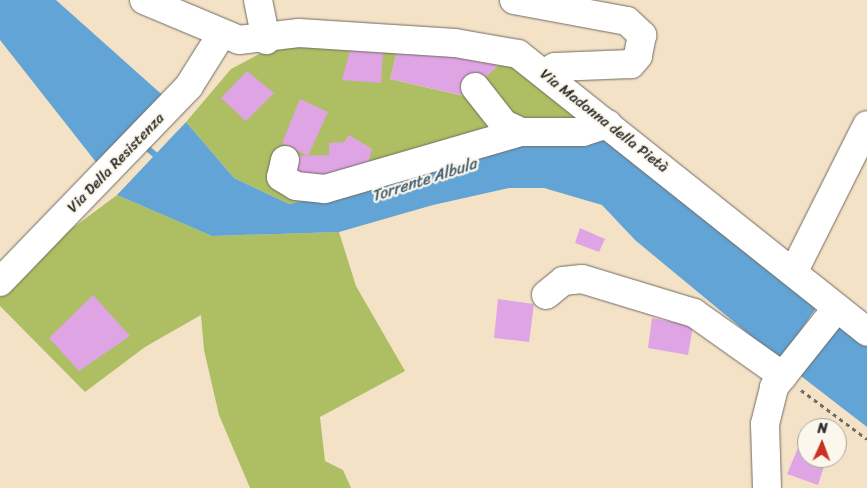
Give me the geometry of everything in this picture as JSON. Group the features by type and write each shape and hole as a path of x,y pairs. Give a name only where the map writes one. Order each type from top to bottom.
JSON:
{"street":[{"name":"Via Madonna della Pietà","path":"144,0 221,35 245,41 266,40 299,33 455,43 518,54 794,271 829,318 867,332"},
{"path":"258,0 266,40"},
{"path":"514,0 627,21 642,35 638,56 631,64 555,68 544,73"},
{"name":"Via Della Resistenza","path":"0,282 172,104 201,71 221,35"},
{"path":"474,87 504,124 521,132"},
{"path":"794,271 866,122"},
{"path":"286,160 281,177 296,186 325,189 521,132 583,132 608,124"},
{"path":"546,295 563,281 582,279 694,313 783,376"},
{"path":"767,488 765,424 774,388 829,318"}],"path":[{"path":"783,376 867,439"}],"green space":[{"path":"299,33 350,50 398,48 390,79 464,96 503,61 517,67 592,130 289,204 234,178 186,122 231,69"},
{"path":"117,195 212,236 339,232 356,286 405,371 320,417 325,461 343,470 351,488 250,488 219,415 204,350 201,315 145,347 85,392 0,306 0,282"}],"water":[{"path":"0,0 56,0 168,100 103,171 0,40"},
{"path":"186,122 234,178 289,204 342,192 516,138 599,138 617,145 819,304 780,360 635,240 602,205 544,188 509,188 433,205 339,232 212,236 117,195"},
{"path":"839,321 867,343 867,427 797,373"}],"building":[{"path":"398,48 503,61 465,96 390,79"},
{"path":"350,50 383,52 381,83 342,80"},
{"path":"247,71 274,93 246,121 221,98"},
{"path":"300,99 328,112 308,156 282,143"},
{"path":"349,135 372,149 368,163 319,183 291,179 297,156 329,155 329,143 344,142"},
{"path":"580,228 605,239 599,252 575,243"},
{"path":"93,295 130,336 79,371 49,338"},
{"path":"498,299 534,304 529,342 494,338"},
{"path":"652,318 693,326 688,355 648,348"},
{"path":"797,450 797,468 823,468 818,485 787,474"}],"waterway":[{"name":"Torrente Albula","path":"143,144 160,159"}]}
